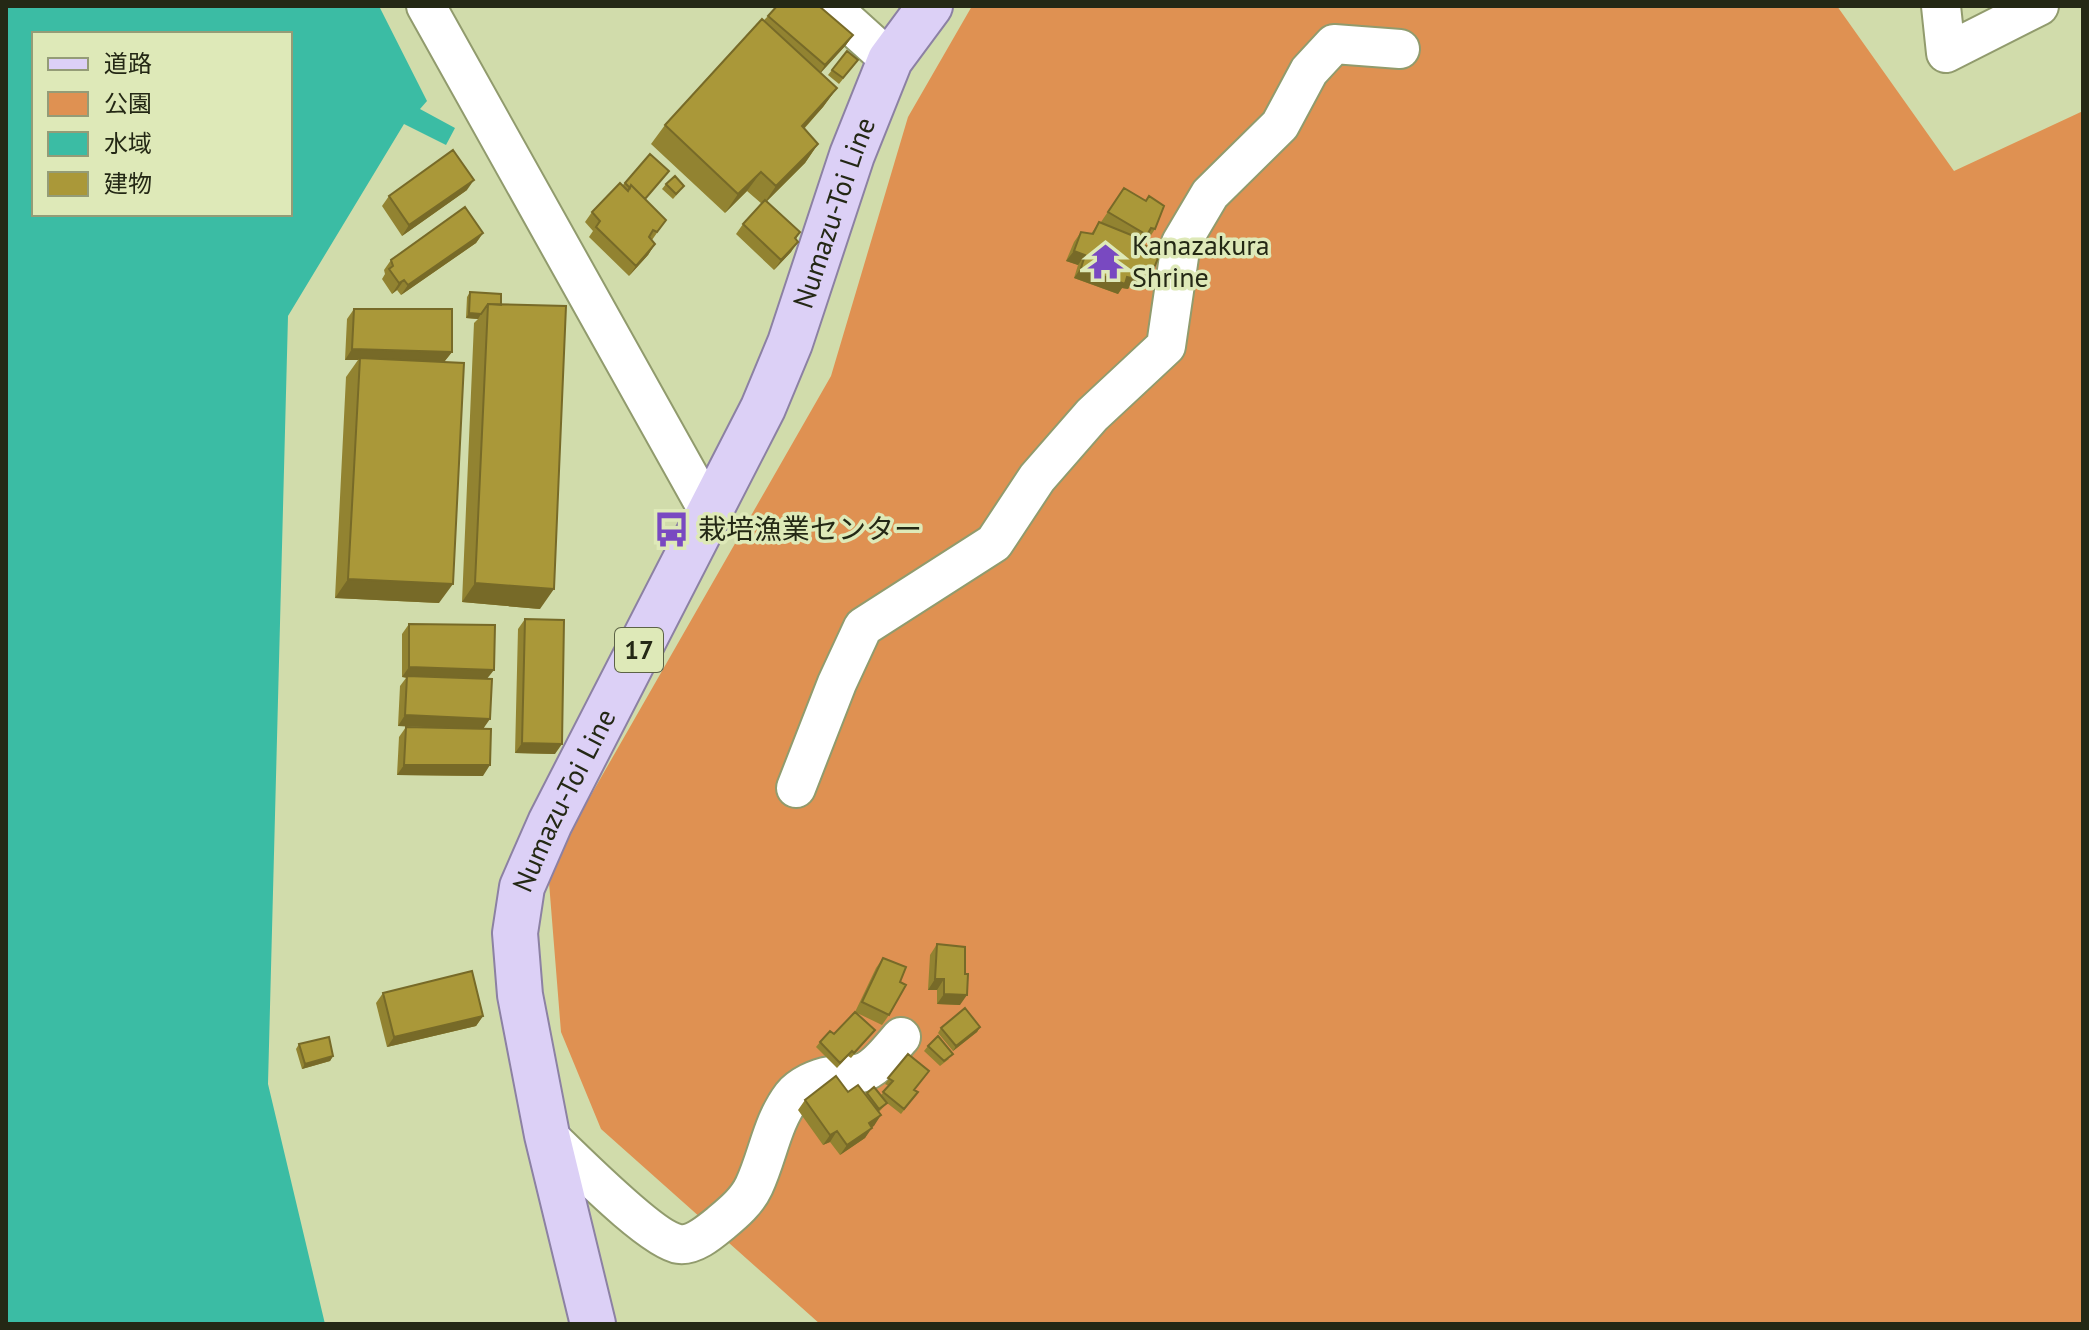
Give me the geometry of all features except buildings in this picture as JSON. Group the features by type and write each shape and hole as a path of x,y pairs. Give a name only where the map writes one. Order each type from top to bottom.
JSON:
{"main road":[{"name":"Numazu-Toi Line","path":"593,1324 547,1135 520,995 515,933 522,887 550,823 763,408 790,343 852,155 890,60 930,6"}],"street":[{"path":"426,6 710,514"},
{"path":"830,6 890,60"},
{"path":"1941,6 1946,53"},
{"path":"1946,53 1996,6"},
{"path":"1946,53 2039,6"},
{"path":"796,788 837,683 863,627 994,543 1037,478 1055,457 1092,415 1166,346 1181,243 1210,194 1280,125 1309,71 1334,44 1400,49"},
{"path":"547,1135 658,1235 679,1244 692,1243 719,1225 744,1202 754,1187 782,1111 794,1093 806,1084 829,1076 852,1076 868,1070 901,1037"}],"green space":[{"path":"972,6 1837,6 1954,171 2083,111 2083,1324 820,1324 601,1129 561,1032 548,870 831,376 908,117"}],"water":[{"path":"6,6 379,6 427,101 420,109 455,128 446,145 404,124 288,316 268,1084 325,1324 6,1324"}],"place":[{"name":"Kanazakura Shrine","path":"1106,261"},
{"name":"栽培漁業センター","path":"672,529"}]}
